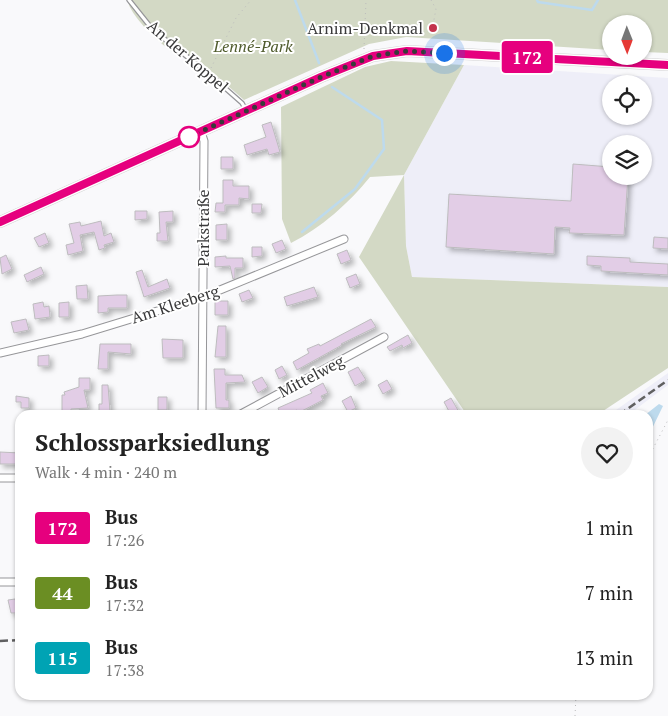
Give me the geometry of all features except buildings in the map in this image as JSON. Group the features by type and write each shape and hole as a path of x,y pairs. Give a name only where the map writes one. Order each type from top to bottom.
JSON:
{"main road":[{"path":"0,222 345,67 389,52 407,51 668,65"}],"street":[{"name":"Parkstraße","path":"201,132 204,141 202,410"},
{"name":"Am Kleeberg","path":"0,353 82,334 203,297 344,239"},
{"name":"Mittelweg","path":"248,410 384,337"},
{"path":"0,478 15,478"},
{"path":"0,582 15,582"}],"lane":[{"name":"An der Koppel","path":"129,0 153,30 208,73 242,103 247,111"}],"path":[{"path":"208,73 236,18 251,0"},
{"path":"364,49 366,0"},
{"path":"431,0 436,9 433,25"},
{"path":"653,448 668,420"},
{"path":"575,716 576,700"}],"shaded area":[{"path":"464,65 621,75 602,75 602,125 652,125 652,77 668,78 668,287 412,277 406,246 404,175"},
{"path":"668,373 668,385 635,410 616,410"}],"green space":[{"name":"Lenné-Park","path":"128,0 668,0 668,53 652,52 652,15 602,15 602,49 406,37 369,44 244,100 195,57 185,57 177,54 159,42 142,24 130,7"},
{"path":"391,61 464,65 404,175 370,177 334,214 313,230 291,243 282,219 281,107 365,67"},
{"path":"404,175 406,246 412,277 668,287 668,368 605,410 464,410 359,257"}],"water":[{"path":"659,404 663,406 653,427 653,410 651,410"}],"waterway":[{"path":"295,0 319,63"},
{"path":"537,0 538,2 592,10 598,0"},
{"path":"302,232 355,189 384,149 382,120 332,87"}],"railway":[{"path":"626,410 668,380"},
{"path":"0,641 15,640"}],"bus line":[{"name":"172","path":"0,222 321,77 383,53 407,51 482,54 668,65"}],"place":[{"name":"Arnim-Denkmal","path":"433,28"}],"route":[{"path":"189,137 321,77 373,56 383,53 407,51 444,53"}]}
